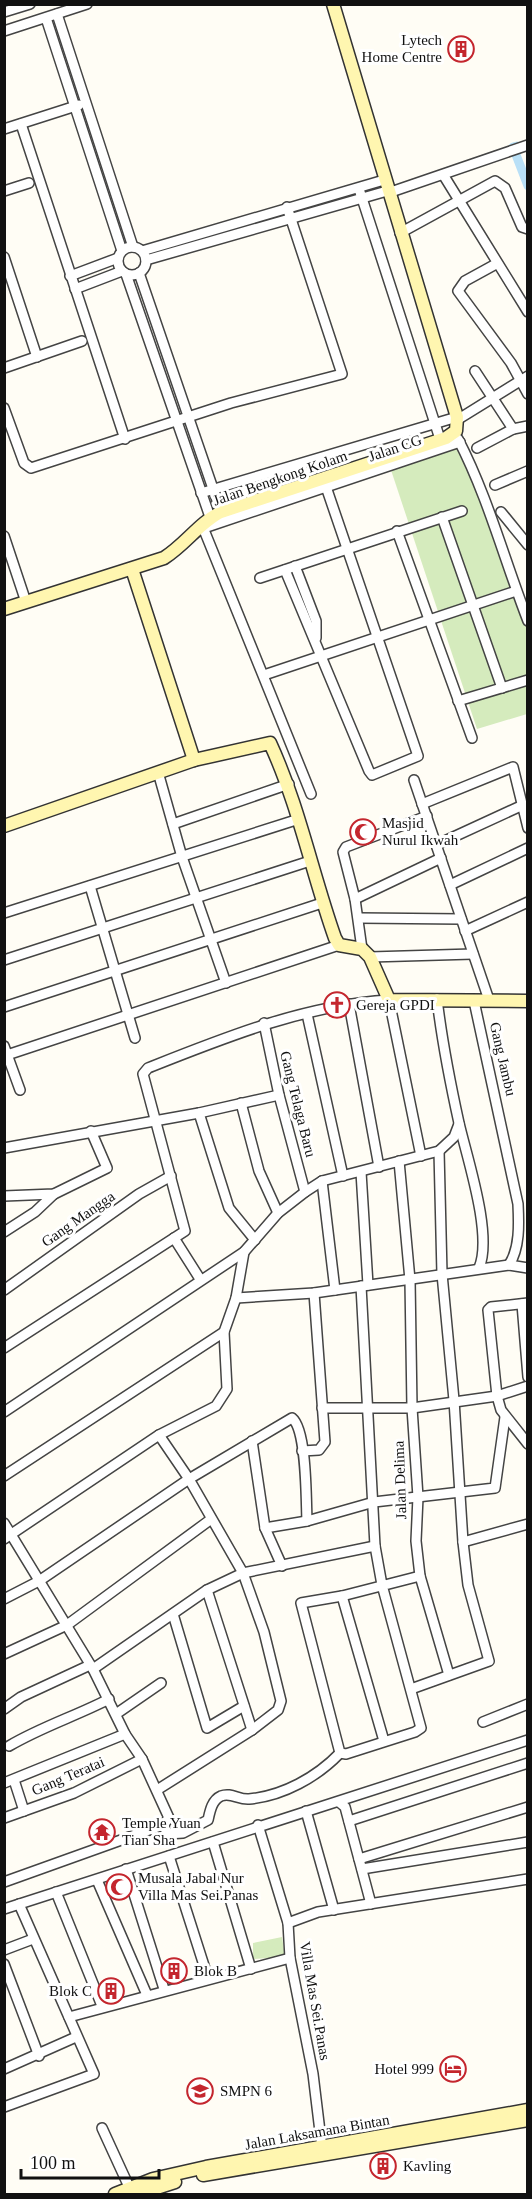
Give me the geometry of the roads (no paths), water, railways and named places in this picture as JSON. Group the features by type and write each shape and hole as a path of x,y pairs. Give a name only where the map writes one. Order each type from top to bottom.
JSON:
{"street":[{"path":"4,12 30,4"},
{"path":"4,31 87,4"},
{"path":"333,4 458,428 489,505 516,591 528,621"},
{"path":"57,14 85,103 140,253 139,273 214,489 209,521"},
{"path":"46,18 75,106 124,272 177,421 209,521 264,675 311,794"},
{"path":"4,129 85,103"},
{"path":"21,124 125,439"},
{"path":"140,253 287,207 358,189 386,188 444,176 526,146"},
{"path":"444,176 496,264 528,312"},
{"path":"400,233 486,184 499,182 505,188 522,226 528,229"},
{"path":"4,191 29,183"},
{"path":"70,276 120,254 140,253 290,217 362,199 386,188"},
{"path":"358,189 440,439"},
{"path":"4,408 28,468 125,439 231,403 342,374 287,207"},
{"path":"4,257 37,357"},
{"path":"496,264 465,281 458,291 524,378 528,394"},
{"path":"75,288 124,272 139,273"},
{"path":"4,368 82,341"},
{"path":"475,371 513,429"},
{"path":"458,428 493,396 524,378"},
{"path":"201,493 436,424 458,428"},
{"path":"477,447 513,429 528,426"},
{"name":"Jalan Bengkong Kolam","path":"4,609 132,569 177,550 209,521 325,483 440,439 458,428"},
{"name":"Jalan CG","path":"209,521 325,483 458,428"},
{"path":"495,485 528,471"},
{"path":"285,570 372,775 418,756 325,483"},
{"path":"260,578 462,511"},
{"path":"501,512 528,544"},
{"path":"442,517 502,688"},
{"path":"517,529 528,524"},
{"path":"397,531 472,738"},
{"path":"4,536 26,602"},
{"path":"295,566 316,621 316,641"},
{"path":"132,569 194,760"},
{"path":"264,675 516,591"},
{"path":"459,701 528,680"},
{"path":"4,826 194,760 289,736"},
{"path":"270,742 289,784 322,903 339,945"},
{"path":"422,804 510,766 514,769 528,828"},
{"path":"158,772 182,856 226,983"},
{"path":"414,780 489,1000"},
{"path":"173,824 289,784"},
{"path":"436,845 523,805"},
{"path":"421,1156 389,1000 366,953 355,899 342,858 346,847 427,816"},
{"path":"4,913 299,819"},
{"path":"450,885 528,848"},
{"path":"355,899 441,858"},
{"path":"4,960 103,927 197,900 310,861"},
{"path":"90,886 135,1038"},
{"path":"465,931 528,902"},
{"path":"4,1007 322,903"},
{"path":"359,918 461,919"},
{"path":"20,1090 6,1052 130,1016 339,945 366,953 473,954"},
{"path":"437,999 459,1124 479,1211 484,1256 479,1268"},
{"path":"4,1348 185,1232 144,1070 264,1023 349,1004 437,999 528,1001"},
{"name":"Gang Jambu","path":"474,1001 518,1204 518,1237 514,1258 509,1265"},
{"path":"349,1004 379,1167"},
{"path":"307,1014 343,1176"},
{"name":"Gang Telaga Baru","path":"264,1023 279,1095 305,1192"},
{"path":"4,1148 200,1113 279,1095"},
{"path":"241,1103 259,1171 278,1213"},
{"path":"200,1113 229,1208 255,1240"},
{"path":"4,1412 200,1279 244,1252 278,1213 322,1181 439,1151 454,1137 459,1124"},
{"path":"4,1232 35,1212 54,1194 107,1168 91,1131"},
{"path":"411,1689 489,1661 468,1585 463,1542 454,1400 442,1274 439,1151"},
{"name":"Jalan Delima","path":"399,1161 410,1281 412,1408 418,1497 416,1541 420,1576 449,1675"},
{"path":"340,1753 346,1754 415,1732 421,1728 382,1585 375,1546 361,1172"},
{"name":"Gang Mangga","path":"4,1290 139,1194 171,1176"},
{"path":"322,1181 335,1290"},
{"path":"4,1196 54,1194"},
{"path":"174,1238 200,1279"},
{"path":"8,1537 159,1435 216,1406 226,1389 224,1332 236,1298 244,1252"},
{"path":"236,1298 314,1293 410,1281 479,1268 526,1265"},
{"path":"302,1451 324,1446 314,1293"},
{"path":"528,1377 525,1303 491,1307 488,1310 497,1396 506,1417 528,1444"},
{"path":"4,1476 224,1332"},
{"path":"322,1408 412,1408 454,1400 497,1396 528,1386"},
{"path":"265,1528 307,1521 374,1502 496,1486 506,1417"},
{"path":"4,1599 39,1581 189,1479 292,1418 297,1425 302,1451 307,1521"},
{"path":"157,1790 252,1730 278,1710 281,1701 267,1641 243,1573 210,1520 189,1479 159,1435"},
{"path":"252,1441 265,1528 282,1566"},
{"path":"4,1654 67,1625 210,1520"},
{"path":"4,1523 8,1537 39,1581 92,1667 125,1734 142,1759 168,1813 167,1822 163,1825 4,1882"},
{"path":"463,1542 528,1524"},
{"path":"4,1709 21,1697 92,1667 207,1590 243,1573 375,1546"},
{"path":"340,1753 301,1603 342,1596 420,1576"},
{"path":"207,1590 252,1730"},
{"path":"342,1596 384,1741"},
{"path":"172,1614 207,1728 244,1706"},
{"path":"116,1714 161,1683"},
{"path":"9,1746 35,1731 109,1700"},
{"path":"483,1722 528,1704"},
{"path":"24,1811 9,1781 125,1734"},
{"path":"4,1909 528,1740"},
{"path":"163,1825 168,1834 183,1833 208,1820 214,1801 222,1796 230,1795 247,1799 281,1793 321,1770 340,1753"},
{"name":"Gang Teratai","path":"4,1818 74,1793 142,1759"},
{"path":"349,1821 528,1763"},
{"path":"339,1802 345,1806 371,1904"},
{"path":"359,1859 528,1807"},
{"path":"306,1811 334,1910"},
{"path":"258,1826 288,1923"},
{"path":"213,1842 251,1969"},
{"path":"362,1869 528,1842"},
{"path":"169,1856 208,1978"},
{"path":"126,1869 164,1989"},
{"name":"Villa Mas Sei.Panas","path":"321,2148 313,2074 290,1958 288,1923 334,1910 528,1879"},
{"path":"97,1880 147,1995"},
{"path":"56,1892 102,2006"},
{"path":"4,2107 93,2076 19,1904"},
{"path":"4,1950 33,1939"},
{"path":"69,2017 164,1989 290,1958"},
{"path":"4,1964 39,2056"},
{"path":"4,2069 39,2056 76,2037"},
{"name":"Jalan Laksamana Bintan","path":"134,2192 185,2171 528,2110"},
{"name":"Jalan Laksamana Bintan","path":"116,2194 157,2191 194,2176 528,2121"},
{"path":"102,2128 134,2192"}],"waterway":[{"path":"517,146 513,147 528,186"}],"place":[{"name":"Lytech Home Centre","path":"461,49"},
{"name":"Masjid Nurul Ikwah","path":"363,832"},
{"name":"Gereja GPDI","path":"337,1005"},
{"name":"Temple Yuan Tian Sha","path":"102,1832"},
{"name":"Musala Jabal Nur Villa Mas Sei.Panas","path":"119,1887"},
{"name":"Blok B","path":"174,1971"},
{"name":"Blok C","path":"111,1991"},
{"name":"Hotel 999","path":"453,2069"},
{"name":"SMPN 6","path":"200,2091"},
{"name":"Kavling","path":"383,2166"}]}
